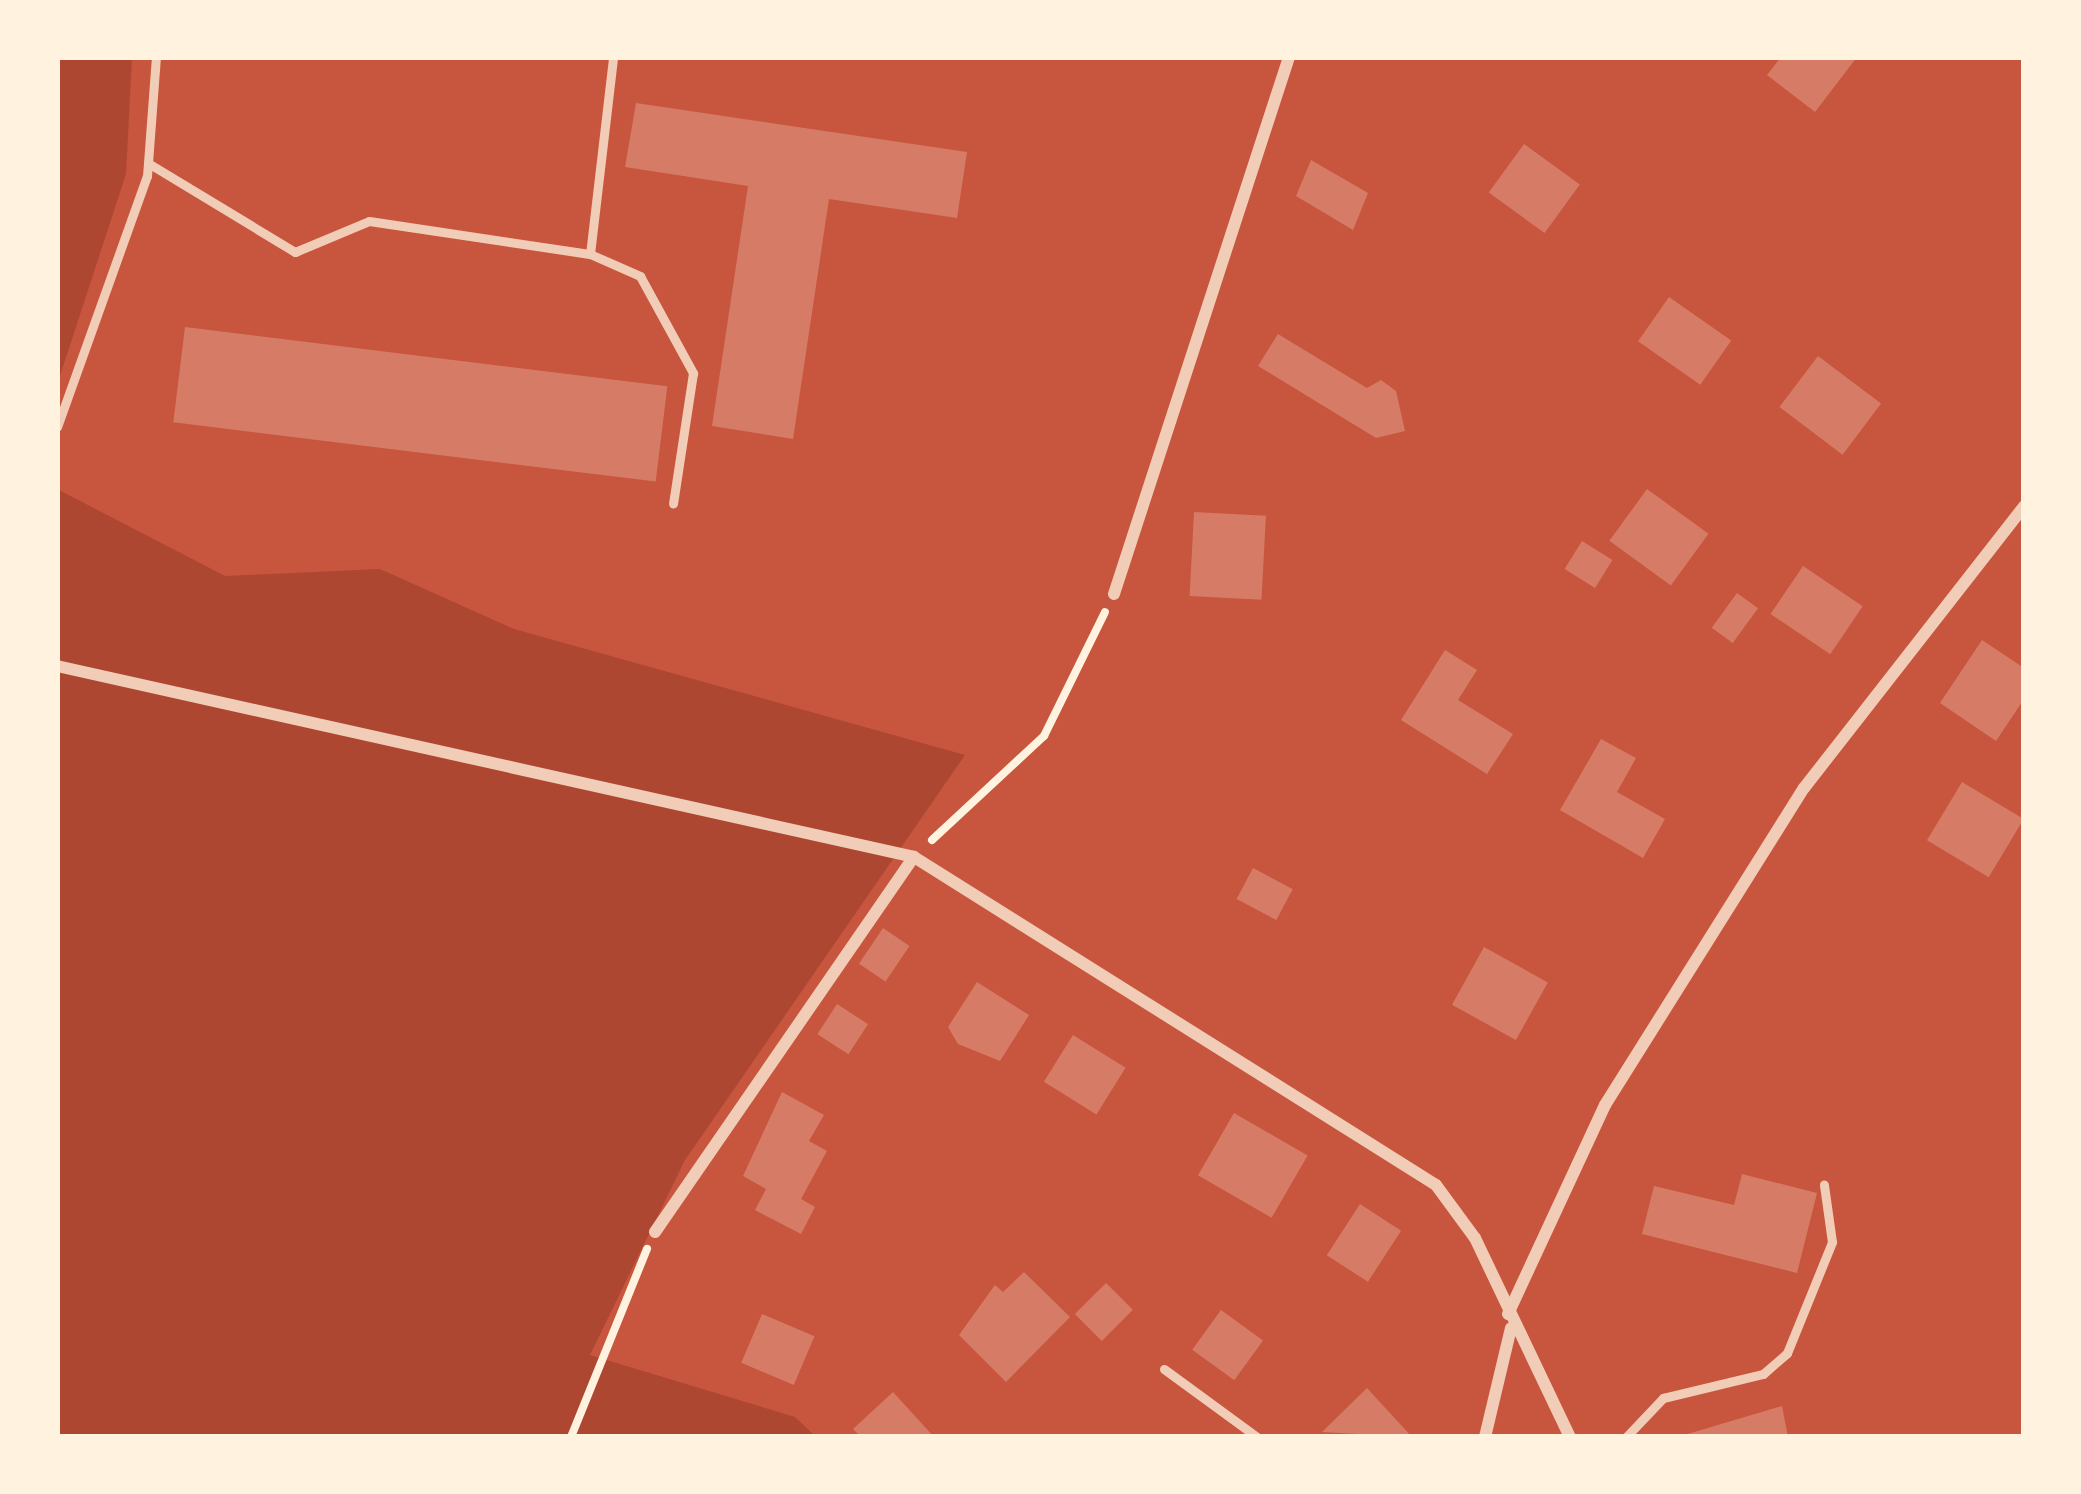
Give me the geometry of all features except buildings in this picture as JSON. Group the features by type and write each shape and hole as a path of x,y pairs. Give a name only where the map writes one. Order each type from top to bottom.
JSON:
{"street":[{"path":"1114,594 1288,57"},
{"path":"1485,1437 1509,1321 1605,1105 1804,788 2024,506"},
{"path":"57,665 914,857 1436,1185 1475,1238 1509,1321 1570,1437"},
{"path":"655,1232 914,857"}],"lane":[{"path":"57,427 148,163 156,57"},
{"path":"590,254 613,57"},
{"path":"148,163 295,252 368,221 590,254 640,276 693,374 674,503"},
{"path":"1626,1437 1663,1398 1763,1374 1787,1353 1832,1242 1825,1185"},
{"path":"1164,1369 1257,1437"}],"path":[{"path":"914,857 1044,736 1114,594"},
{"path":"572,1437 655,1232"}],"shaded area":[{"path":"57,57 132,57 126,174 57,385"},
{"path":"57,489 225,576 380,569 514,629 965,755 685,1160 590,1355 795,1417 816,1437 57,1437"}]}
